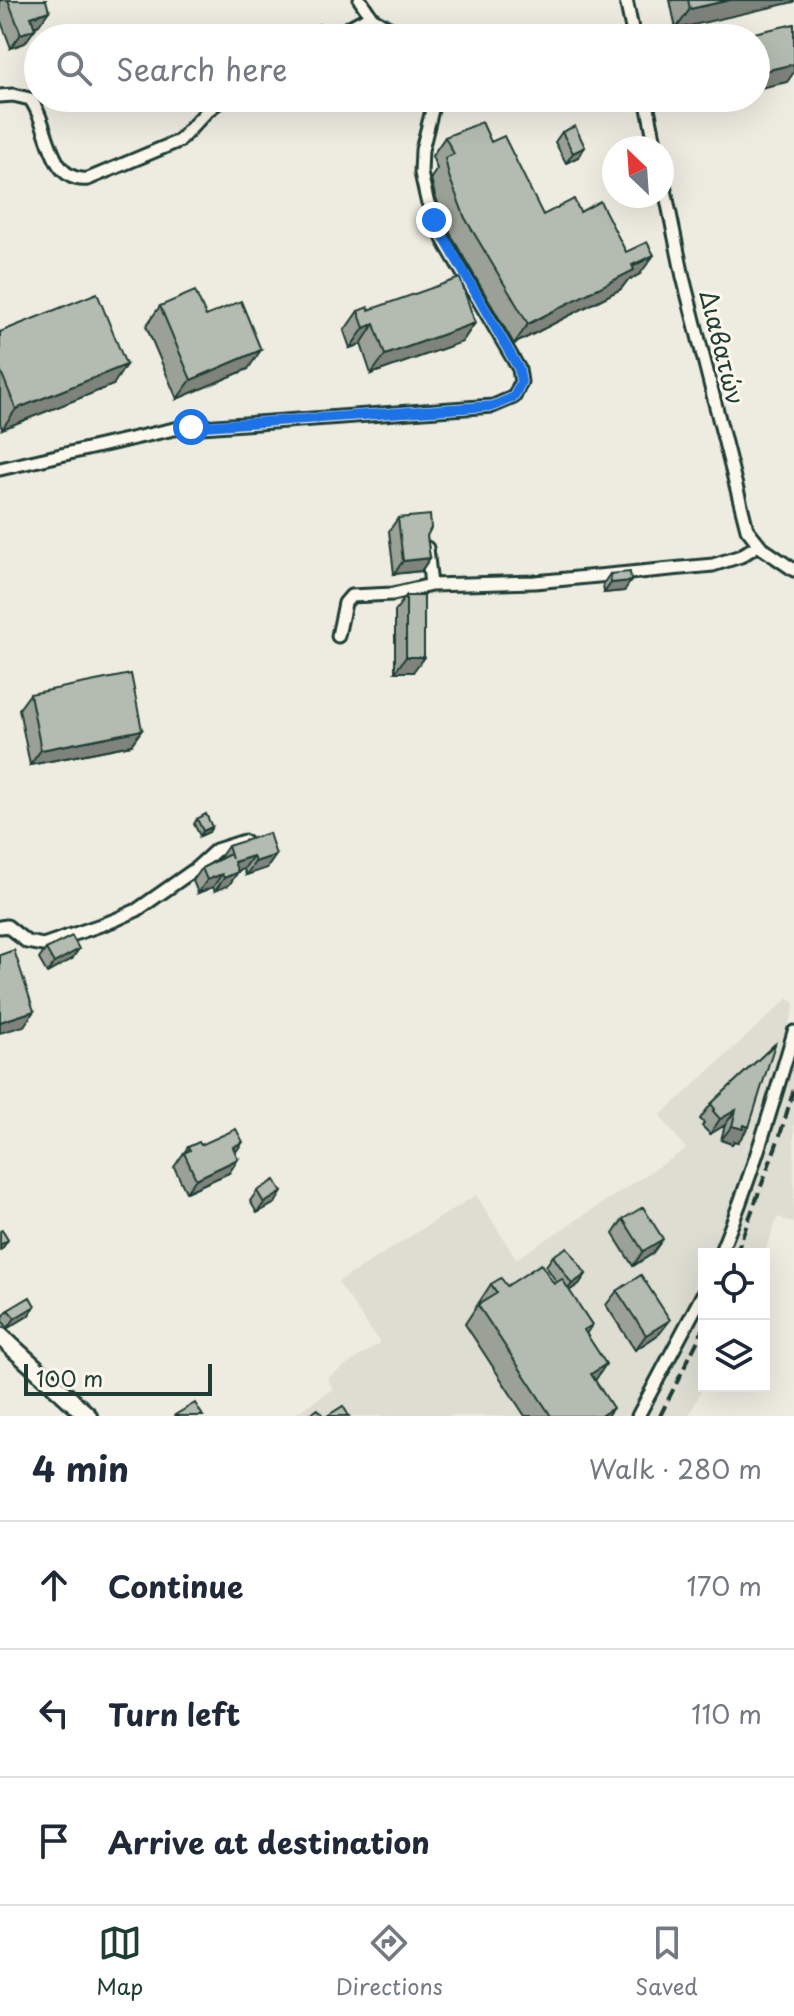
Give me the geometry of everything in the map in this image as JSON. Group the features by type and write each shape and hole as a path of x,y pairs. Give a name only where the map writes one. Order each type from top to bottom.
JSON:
{"street":[{"path":"360,0 370,16 383,24"},
{"path":"626,0 631,24"},
{"path":"355,24 370,16"},
{"path":"0,96 24,98"},
{"path":"39,112 61,170 81,180 179,141 206,112"},
{"path":"0,469 174,429 493,406 514,397 521,382 519,369 444,241 427,200 421,173 422,150 432,112"},
{"path":"649,112 654,136"},
{"name":"Διαβατών","path":"669,208 683,277 747,529 758,545"},
{"path":"338,636 347,598 360,595 393,594 431,585 535,582 713,565 741,556 758,545 794,570"},
{"path":"427,548 431,585"},
{"path":"0,927 7,926 27,942 43,945 115,920 137,910 194,870 216,850 244,841"},
{"path":"722,1248 767,1124 794,1032"},
{"path":"638,1416 698,1303"},
{"path":"0,1336 88,1416"}],"shaded area":[{"path":"788,998 794,1003 730,1214 716,1248 698,1248 698,1291 629,1416 292,1416 333,1389 327,1378 380,1343 338,1282 476,1195 516,1259 686,1149 660,1116"},
{"path":"794,1045 794,1223 778,1217 766,1248 726,1248"},
{"path":"698,1312 698,1392 701,1392 689,1416 646,1416"}],"building":[{"path":"8,0 46,0 49,11 31,17 33,24 24,24 24,33 21,34"},
{"path":"688,0 730,0 690,9"},
{"path":"794,24 794,64 770,70 770,29"},
{"path":"482,122 491,142 504,136 543,215 574,199 580,212 600,201 626,252 647,242 654,255 632,265 634,270 528,324 465,218 449,176 445,158 454,154 445,137"},
{"path":"575,126 585,147 573,153 562,132"},
{"path":"460,278 475,323 385,355 374,324 364,328 358,311 368,307 369,310"},
{"path":"195,291 206,316 241,301 261,350 191,380 160,306"},
{"path":"97,293 126,365 16,409 0,369 0,332"},
{"path":"430,515 431,528 427,536 430,558 403,561 398,518"},
{"path":"630,572 631,581 611,583 610,574"},
{"path":"406,596 424,596 424,657 406,657"},
{"path":"131,674 142,730 41,750 30,694"},
{"path":"206,814 212,827 203,831 197,819"},
{"path":"269,833 276,855 255,862 253,856 234,862 238,872 207,880 202,868 230,854 232,859 228,846"},
{"path":"72,936 79,949 54,963 46,949"},
{"path":"14,950 34,1011 0,1022 0,955"},
{"path":"775,1044 749,1127 732,1126 736,1110 720,1119 711,1104"},
{"path":"236,1129 243,1142 233,1147 238,1159 196,1179 184,1153 190,1150 188,1147 199,1142 201,1145"},
{"path":"275,1180 282,1192 264,1203 257,1191"},
{"path":"643,1207 663,1239 643,1251 623,1219"},
{"path":"0,1231 8,1240 0,1245"},
{"path":"567,1247 586,1274 572,1284 553,1256"},
{"path":"541,1264 554,1284 562,1279 592,1325 584,1330 606,1364 591,1374 613,1408 600,1416 551,1416 478,1305 497,1293 491,1284 501,1278 507,1286"},
{"path":"641,1275 670,1320 646,1335 617,1291"},
{"path":"30,1297 35,1306 15,1318 8,1310"},
{"path":"195,1403 203,1416 175,1415"},
{"path":"343,1406 349,1416 327,1416"},
{"path":"318,1409 323,1416 308,1416"}],"railway":[{"path":"738,1248 794,1089"},
{"path":"660,1416 698,1340"}],"route":[{"path":"191,427 493,406 514,397 521,382 519,369 434,220"}]}
